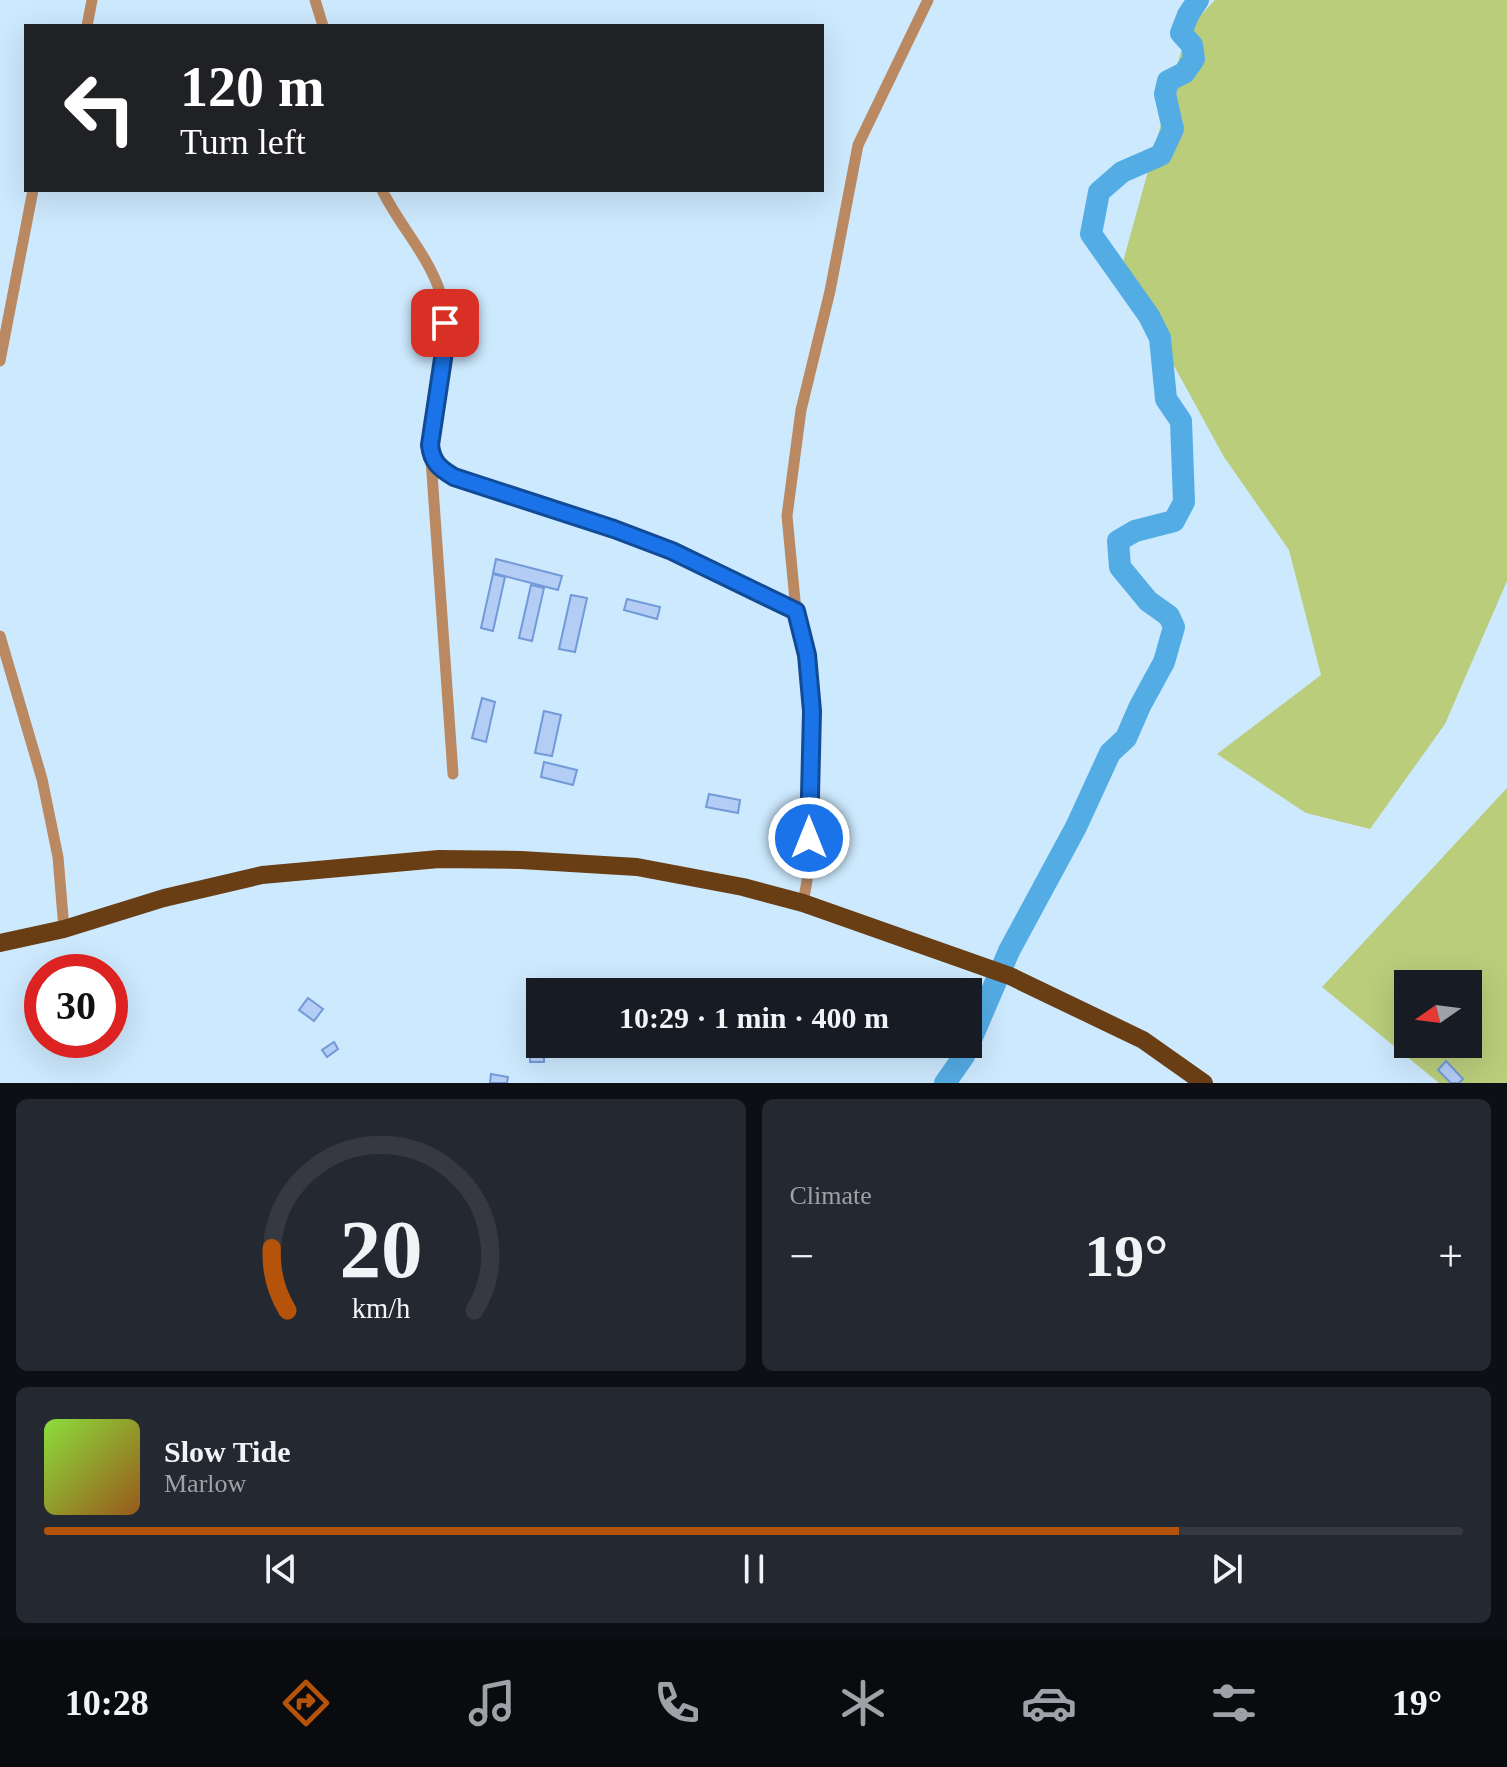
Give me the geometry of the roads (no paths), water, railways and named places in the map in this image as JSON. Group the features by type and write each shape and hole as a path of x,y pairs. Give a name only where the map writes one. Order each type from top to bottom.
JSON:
{"highway":[{"path":"0,943 64,929 164,898 262,875 439,859 637,867 743,887 803,903 990,968 1143,1040 1204,1083"}],"street":[{"path":"87,24 92,0"},
{"path":"315,0 322,24"},
{"path":"803,903 807,881 812,711 807,655 796,611 787,516 801,410 830,291 858,145 928,0"},
{"path":"0,361 33,192"},
{"path":"383,192 441,293 445,323 444,352 430,445 453,774"},
{"path":"431,457 440,469 454,477 672,551 796,611"},
{"path":"0,636 6,676 24,711 55,841 64,929"}],"waterway":[{"path":"945,1083 964,1056 1009,951 1076,827 1110,753 1126,738 1164,662 1174,627 1169,616 1148,601 1120,567 1118,541 1135,531 1174,521 1184,502 1181,421 1166,399 1160,338 1149,316 1091,234 1099,192 1122,172 1161,155 1173,129 1165,94 1168,81 1184,73 1194,59 1192,45 1181,33 1198,0"}]}
